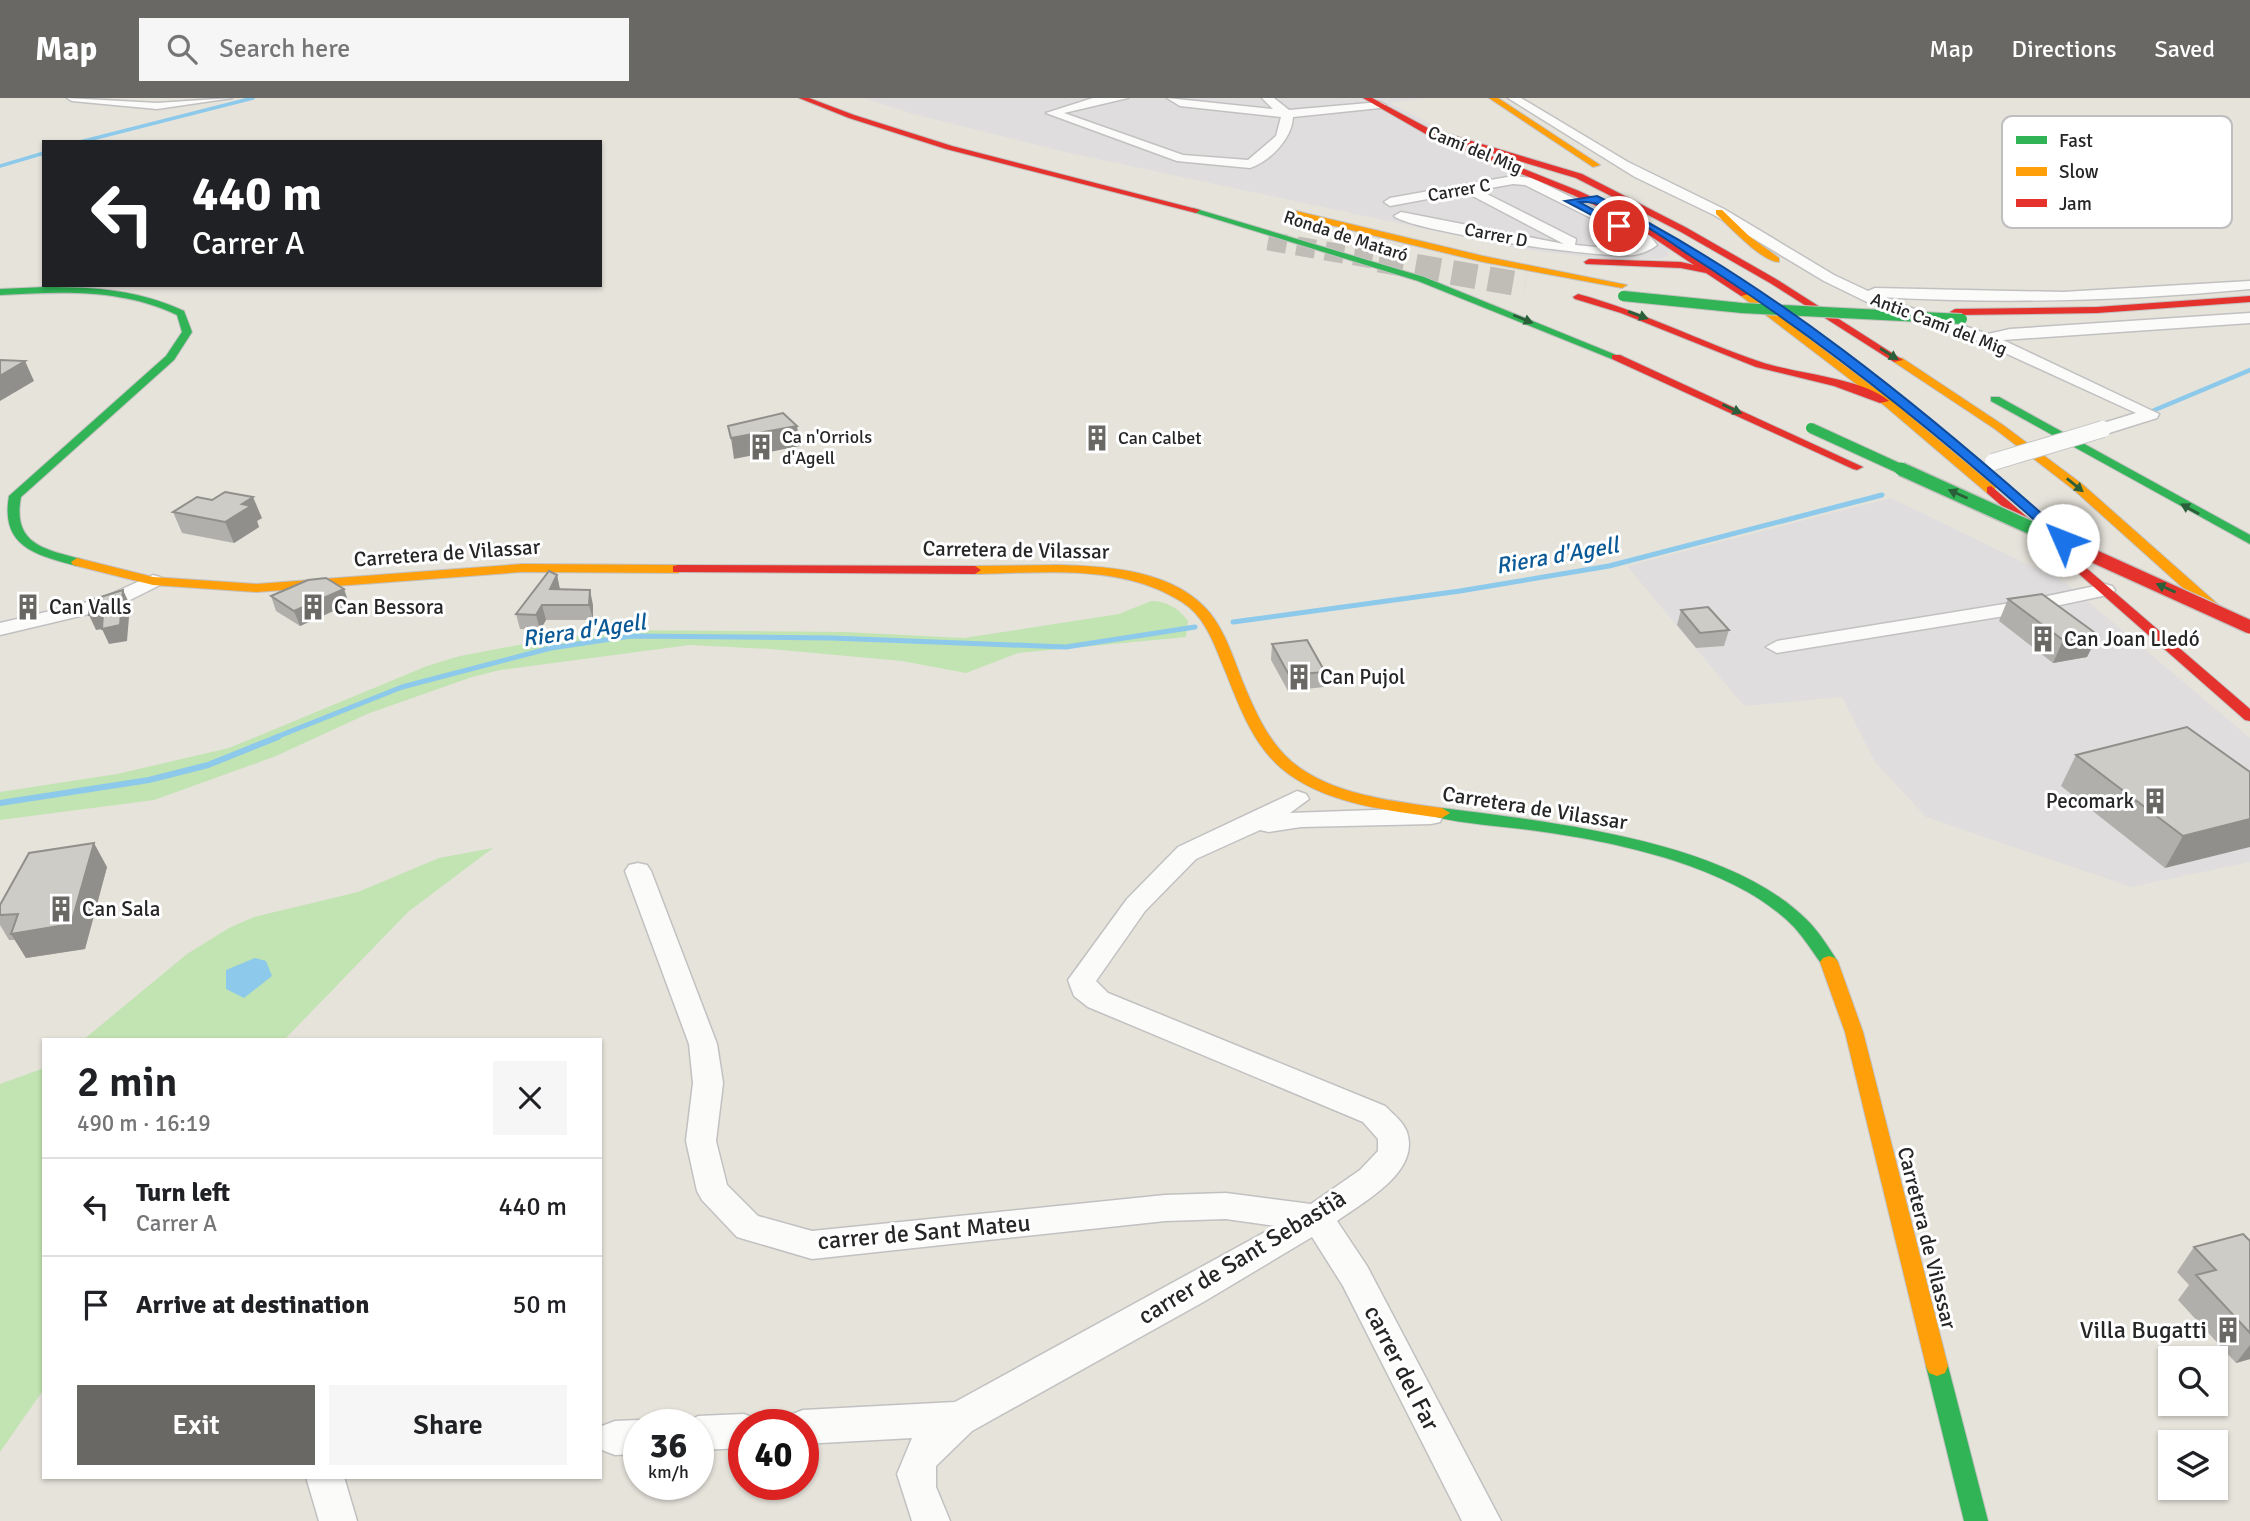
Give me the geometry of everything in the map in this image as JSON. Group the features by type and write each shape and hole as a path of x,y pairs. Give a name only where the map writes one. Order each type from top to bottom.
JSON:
{"main road":[{"name":"Ronda de Mataró","path":"832,98 906,126 955,140 1238,210 1354,245 1504,296 1663,361 2250,627"},
{"path":"849,98 879,108"},
{"path":"1479,98 1594,175 1915,370 1998,427 2078,487 2250,641"},
{"path":"1493,98 1650,198 1938,366"},
{"name":"Ronda de Mataró","path":"807,100 934,145 1229,219 1335,251 1480,301 1642,368 1906,490"},
{"path":"807,100 809,106 821,112 908,147 1084,199"},
{"name":"Camí del Mig","path":"1374,100 1436,136 1571,195"},
{"path":"1405,117 1442,135 1569,172 1684,230"},
{"name":"Camí del Mig","path":"1442,135 1530,175 1597,197 1654,227 1706,259 1817,336 1986,464 2132,605 2250,706"},
{"path":"1553,193 1588,198"},
{"name":"Camí del Mig","path":"1588,198 1679,249 1836,362 1996,492 2250,717"},
{"path":"1710,271 1681,265 1535,255 1274,206 1483,259 1622,290 1742,308 2107,317 2250,306"},
{"path":"1719,212 1735,228 1878,332"},
{"path":"1147,214 1268,241"},
{"path":"1642,264 1674,259 1679,249"},
{"path":"1537,286 1622,290"},
{"name":"Carretera de Vilassar","path":"0,292 126,294 168,303 181,311 188,321 188,332 182,345 15,496 6,511 6,526 10,533 32,550 153,580 257,588 510,568 625,566 1102,570 1157,583 1191,600 1203,611 1212,622 1246,705 1280,759 1309,783 1364,799 1451,810 1657,849 1711,869 1755,891 1787,912 1817,941 1835,971 1859,1056 1976,1521"},
{"path":"1560,293 1614,306 1759,365 1851,385 1884,401"},
{"path":"1958,315 2097,310 2250,299"},
{"path":"1811,378 1833,369 1836,362"},
{"path":"1983,392 2250,540"},
{"path":"2029,547 2139,598"},
{"path":"1246,705 1280,737 1309,783"},
{"path":"1280,737 1284,748 1309,783"},
{"path":"1309,783 1357,784 1451,810"}],"street":[{"path":"72,98 157,106 227,98"},
{"path":"1123,98 1094,101 1052,113 1181,158 1250,164 1272,148 1284,132 1287,114"},
{"path":"1172,98 1180,103 1240,107 1287,114 1374,100"},
{"path":"1267,98 1287,114"},
{"name":"Antic Camí del Mig","path":"1513,98 1560,129 1719,212 1853,290 1907,312 1987,339 2151,414 1986,464"},
{"name":"Antic Camí del Mig","path":"1625,165 1713,219 1770,242"},
{"path":"1530,175 1553,193"},
{"name":"Camí del Mig","path":"1530,175 1571,195"},
{"name":"Carrer C","path":"1390,202 1530,175"},
{"path":"1468,189 1572,247"},
{"name":"Carrer D","path":"1401,216 1591,251 1620,254 1643,252 1650,245 1571,195"},
{"name":"Camí del Mig","path":"1588,198 1654,227"},
{"path":"1853,290 2015,299 2093,298 2250,285"},
{"path":"1907,312 1896,301 1901,296 1914,295"},
{"path":"1987,339 2010,334 2250,318"},
{"name":"Camí del Mig","path":"1938,445 1986,464"},
{"name":"Camí del Mig","path":"1986,464 1978,470 1996,492"},
{"path":"0,629 107,604 153,580"},
{"path":"1777,647 2023,607 2105,590"},
{"path":"1309,783 1325,821 1451,810"},
{"name":"carrer de Sant Sebastià","path":"931,1521 916,1490 917,1468 923,1447 959,1419 1317,1218 1383,1169 1393,1156 1393,1135 1374,1114 1098,1000 1084,989 1082,979 1136,905 1187,853 1244,828 1309,783"},
{"name":"carrer de Sant Mateu","path":"638,871 703,1044 708,1083 701,1141 713,1191 748,1227 812,1245 1165,1208 1226,1206 1317,1218"},
{"name":"carrer del Far","path":"1317,1218 1355,1276 1482,1521"},
{"path":"819,1426 959,1419"},
{"path":"326,1479 338,1521"}],"shaded area":[{"path":"864,98 1426,98 1390,103 1644,233 1668,248 1669,255 1661,259 1606,259 1520,249 1065,152 913,114"},
{"path":"1891,498 2066,583 2250,738 2250,862 2131,887 1926,817 1875,762 1842,697 1744,706 1627,566"}],"green space":[{"path":"1151,601 1167,604 1184,616 1188,621 1186,637 1018,653 966,673 902,661 690,645 500,670 472,677 367,714 276,756 154,800 0,820 0,792 117,774 229,748 427,666 460,656 620,630 844,632 964,638 1119,614"},
{"path":"493,848 408,912 286,1038 85,1038 187,954 229,928 254,917 358,892 439,858"},
{"path":"42,1069 42,1392 0,1452 0,1084"}],"water":[{"path":"255,958 266,961 272,976 244,998 226,989 226,970"}],"building":[{"path":"0,360 25,361 0,376"},
{"path":"783,413 797,426 731,438 728,426"},
{"path":"225,492 253,497 242,504 251,506 225,522 173,512 197,497 212,500"},
{"path":"549,571 557,575 550,589 590,590 589,605 542,605 536,615 516,614"},
{"path":"326,578 344,589 294,611 271,596 308,580"},
{"path":"123,590 120,625 102,629 103,613 89,615 91,600"},
{"path":"2042,594 2098,635 2063,640 2008,599"},
{"path":"1708,607 1729,630 1700,633 1681,610"},
{"path":"1307,640 1325,672 1289,675 1272,644"},
{"path":"2187,727 2250,772 2250,819 2183,836 2076,755"},
{"path":"94,843 71,924 11,934 18,914 0,915 0,905 29,853"},
{"path":"2243,1234 2250,1241 2250,1333 2196,1275 2216,1270 2194,1247"}],"waterway":[{"path":"88,140 253,98"},
{"path":"0,166 42,154"},
{"name":"Riera d'Agell","path":"2150,412 2250,370"},
{"name":"Riera d'Agell","path":"1233,622 1460,591 1609,566 1882,495"},
{"name":"Riera d'Agell","path":"274,738 402,687 551,648 631,636 832,638 1066,647 1195,627"},
{"name":"Riera d'Agell","path":"0,803 149,780 208,765 278,737"}],"tunnel":[{"path":"1268,241 1390,262"},
{"path":"1379,260 1525,285"}],"traffic: fast":[{"path":"1196,210 1421,279 1616,357"},
{"path":"0,292 93,290 139,297 181,313 187,332 170,358 15,496 13,526 19,536 38,550 77,562"},
{"path":"1623,296 1742,308 1962,319"},
{"path":"1995,399 2250,540"},
{"path":"1811,428 2078,549"},
{"path":"1442,813 1599,836 1656,850 1711,868 1760,892 1800,923 1829,962"},
{"path":"1937,1366 1976,1521"}],"traffic: slow":[{"path":"1493,98 1596,165"},
{"path":"1719,212 1746,238 1776,260"},
{"path":"1292,213 1483,259 1622,285"},
{"path":"1744,294 1889,404 1991,490"},
{"path":"1898,360 1999,427 2078,487 2217,611"},
{"path":"77,562 153,581 257,588 522,568 678,569"},
{"path":"975,570 1057,569 1112,572 1163,586 1187,599 1204,614 1220,642 1255,723 1269,746 1287,765 1302,775 1340,792 1382,803 1442,813"},
{"path":"1829,962 1854,1032 1937,1366"}],"traffic: jam":[{"path":"803,98 851,117 949,147 1196,210"},
{"path":"1367,98 1434,135 1576,193 1631,219 1744,294"},
{"path":"1442,135 1579,176 1684,230 1773,281 1898,360"},
{"path":"1589,262 1681,265 1710,271"},
{"path":"1578,297 1624,311 1760,365 1838,384 1884,401"},
{"path":"1955,312 2097,310 2250,299"},
{"path":"1616,357 1857,467"},
{"path":"1991,490 2250,717"},
{"path":"2078,549 2250,627"},
{"path":"678,569 975,570"}],"place":[{"name":"Can Calbet","path":"1097,438"},
{"name":"Ca n'Orriols d'Agell","path":"761,447"},
{"name":"Can Valls","path":"28,607"},
{"name":"Can Bessora","path":"313,607"},
{"name":"Can Joan Lledó","path":"2043,639"},
{"name":"Can Pujol","path":"1299,677"},
{"name":"Pecomark","path":"2155,801"},
{"name":"Can Sala","path":"61,909"},
{"name":"Villa Bugatti","path":"2228,1330"}],"route":[{"path":"1619,226 1569,201 1594,198 1654,227 1759,295 1899,400 2029,507 2063,540"}]}
